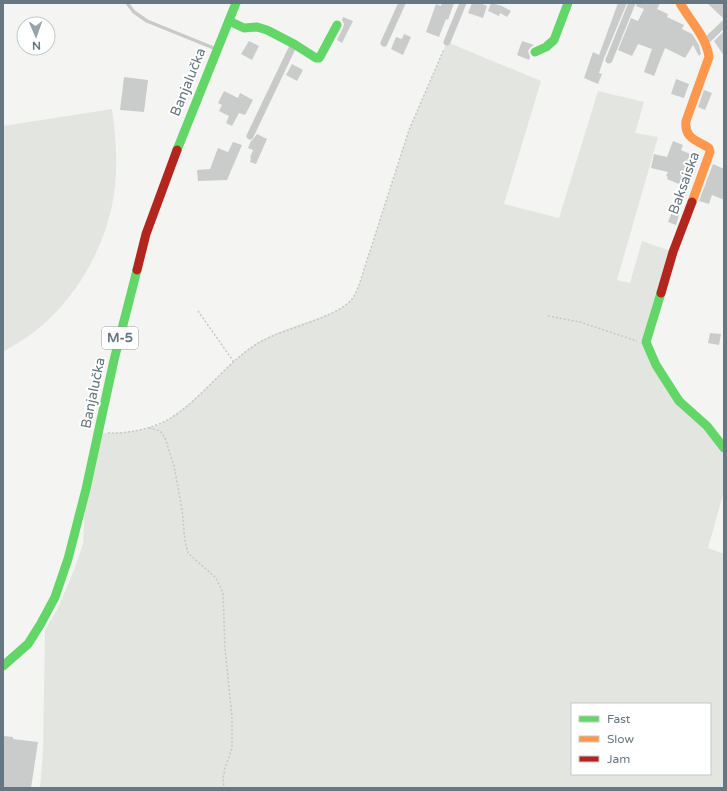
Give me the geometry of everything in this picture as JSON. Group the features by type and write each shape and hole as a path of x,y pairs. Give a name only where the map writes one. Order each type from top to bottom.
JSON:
{"street":[{"name":"Banjalučka","path":"3,666 28,644 55,597 68,558 86,489 116,353 146,234 183,132 236,3"},
{"path":"384,43 402,3"},
{"path":"447,42 463,3"},
{"path":"535,52 546,47 554,40 568,3"},
{"path":"609,60 632,3"},
{"name":"Baksaiska","path":"647,344 673,252 710,152 709,148 688,135 685,126 686,119 709,57 709,50 680,3"},
{"path":"229,21 244,28 257,27 267,30 294,44 316,58 319,58 337,25"},
{"path":"705,42 724,24"},
{"path":"250,136 294,44"},
{"path":"647,344 670,388 683,405 707,426 724,448"}],"lane":[{"path":"127,3 134,12 147,21 217,50"}],"path":[{"path":"98,433 115,433 148,428 170,419 191,403 254,345 271,336 332,313 353,298 359,285 409,130 447,42"},
{"path":"198,311 234,362"},
{"path":"548,316 580,322 647,344"},
{"path":"148,428 160,431 171,459 182,509 185,541 188,553 216,578 223,593 225,649 232,717 232,748 225,768 223,779 224,788"}],"shaded area":[{"path":"447,42 541,81 504,204 559,218 598,91 644,102 635,133 658,137 617,280 630,283 642,241 673,252 646,342 656,365 724,448 724,491 708,548 724,554 724,788 40,788 43,752 45,630 58,608 83,544 86,489 98,433 136,431 161,423 191,402 244,352 261,340 318,318 345,305 352,299 359,285 409,130"},
{"path":"112,109 115,133 116,173 110,215 104,235 95,255 74,291 46,322 20,342 3,352 3,126"}],"building":[{"path":"442,3 454,3 448,20 446,19 439,37 426,32 436,4 441,6"},
{"path":"472,3 480,3 487,6 483,18 468,13"},
{"path":"491,3 502,6 511,11 507,17 500,13 499,16 488,11"},
{"path":"618,3 627,3 604,58 599,73 602,74 598,84 584,78 593,52 599,55"},
{"path":"637,3 660,3 657,9 668,14 667,17 684,25 682,29 692,34 699,45 701,54 699,56 693,45 685,58 665,48 654,76 644,72 652,49 638,44 632,56 618,50 631,18 638,21 644,9 636,6"},
{"path":"707,3 724,3 724,19"},
{"path":"343,17 353,21 342,43 337,40 343,28"},
{"path":"724,31 724,56 714,41"},
{"path":"404,34 411,37 403,55 391,49 396,37 402,39"},
{"path":"249,41 259,46 252,60 241,54"},
{"path":"522,41 534,45 528,51 530,57 529,60 517,55"},
{"path":"292,64 303,70 297,81 286,75"},
{"path":"124,77 148,80 144,112 120,110"},
{"path":"676,79 689,84 684,98 671,94"},
{"path":"704,90 712,93 705,110 698,107"},
{"path":"224,91 238,98 240,93 253,100 245,115 239,113 232,126 226,123 229,116 219,111 222,105 218,103"},
{"path":"257,134 267,139 256,164 250,162 253,150 248,148 251,141"},
{"path":"673,141 683,145 681,150 697,157 699,154 701,155 685,198 688,188 667,179 668,177 666,176 668,172 651,168 654,154 667,157"},
{"path":"233,142 242,145 227,180 198,181 197,170 210,169 218,148 228,152"},
{"path":"713,164 724,169 724,200 712,195 709,204 699,201"},
{"path":"673,209 680,212 676,225 668,222"},
{"path":"710,333 721,334 719,345 708,343"},
{"path":"3,736 13,737 13,739 38,742 31,788 3,788"}],"traffic: fast":[{"path":"177,150 236,3"},
{"path":"535,52 546,47 554,40 568,3"},
{"path":"229,21 244,28 257,27 267,30 294,44 316,58 319,58 321,55 337,25"},
{"path":"3,666 28,644 40,625 55,597 68,559 86,489 114,360 137,270"},
{"path":"661,293 646,342 656,365 679,401 707,426 724,448"}],"traffic: slow":[{"path":"680,3 705,42 709,57 686,121 686,127 689,135 709,148 710,152 692,202"}],"traffic: jam":[{"path":"137,270 146,234 177,150"},
{"path":"661,293 673,252 692,202"}]}
